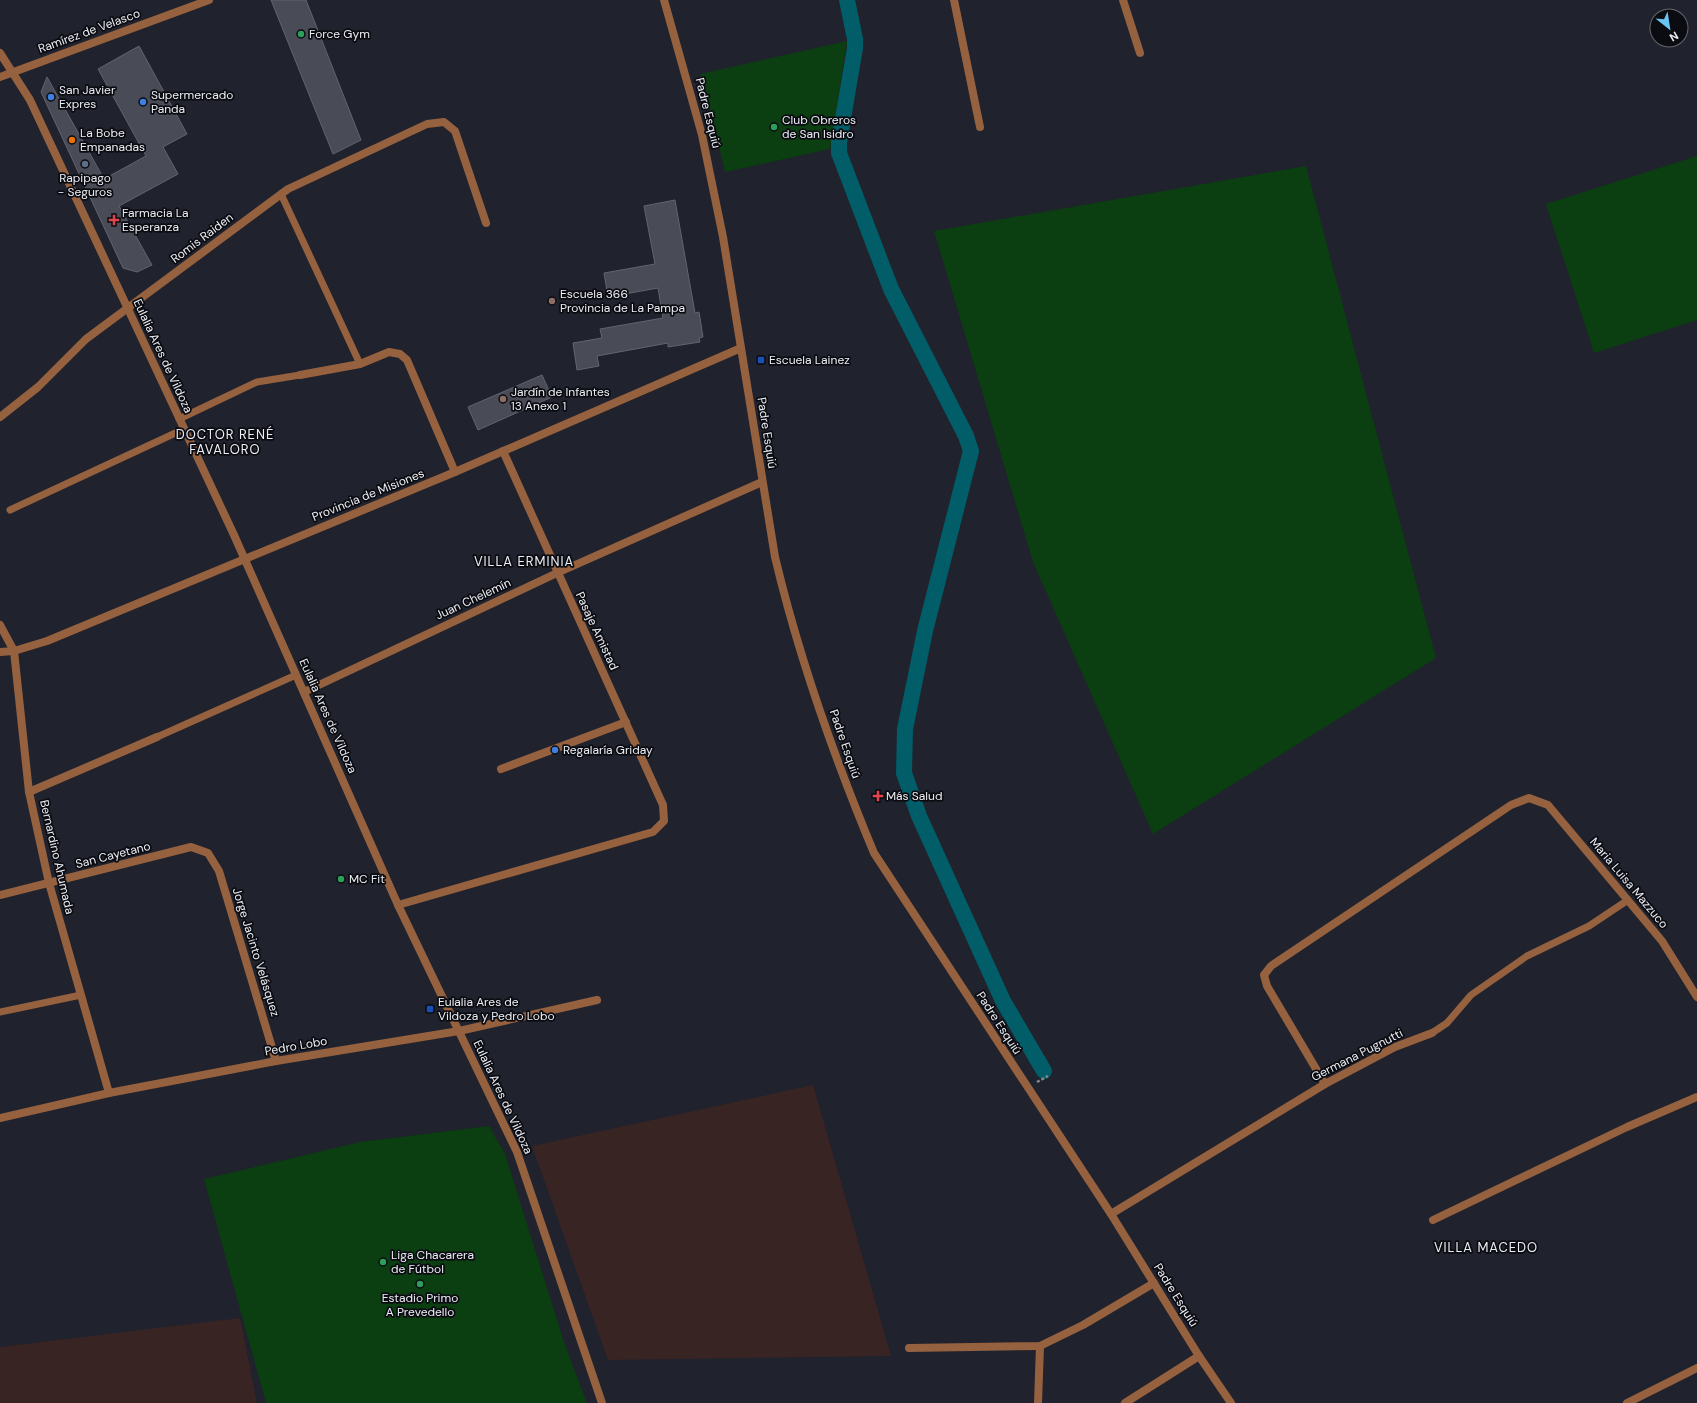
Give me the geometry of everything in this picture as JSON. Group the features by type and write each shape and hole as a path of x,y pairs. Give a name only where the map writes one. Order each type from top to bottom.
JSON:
{"street":[{"name":"Ramírez de Velasco","path":"0,77 209,0"},
{"name":"Padre Esquiú","path":"664,0 702,135 723,237 775,557 787,606 806,670 852,800 874,853 1111,1214 1231,1403"},
{"path":"954,0 980,127"},
{"path":"1123,0 1140,53"},
{"name":"Eulalia Ares de Vildoza","path":"0,53 30,100 244,558 398,905 517,1152 602,1403"},
{"name":"Romis Raiden","path":"0,417 38,387 86,339 288,189 427,124 444,122 455,131 486,223"},
{"name":"Provincia de Misiones","path":"0,652 14,651 47,641 244,558 455,472 741,348"},
{"path":"300,375 360,364 389,352 400,354 408,360 455,472"},
{"name":"Pasaje Amistad","path":"398,905 654,832 664,821 663,805 503,451"},
{"name":"Juan Chelemín","path":"304,692 557,573 762,482"},
{"name":"Bernardino Ahumada","path":"0,625 14,651 29,792 49,883 109,1093"},
{"path":"501,769 626,722"},
{"path":"29,792 157,737"},
{"name":"Maria Luisa Mazzuco","path":"1325,1084 1267,986 1264,975 1271,966 1511,805 1529,798 1548,805 1662,940 1697,997"},
{"name":"San Cayetano","path":"0,895 190,847 208,853"},
{"name":"Jorge Jacinto Velásquez","path":"208,853 219,871 276,1061"},
{"name":"Pedro Lobo","path":"0,1118 109,1093 276,1061 459,1031 597,1000"},
{"name":"Germana Pugnutti","path":"1111,1214 1325,1084 1395,1047 1432,1033"},
{"path":"1432,1220 1627,1127 1697,1097"},
{"path":"909,1348 1040,1346 1083,1325 1154,1283"},
{"path":"1038,1403 1040,1346"},
{"path":"1125,1403 1200,1356"},
{"path":"1627,1403 1697,1368"}],"lane":[{"path":"281,194 360,364"},
{"path":"179,419 257,382 300,375"},
{"path":"10,510 184,429"},
{"path":"157,737 296,675"},
{"name":"Germana Pugnutti","path":"1432,1033 1447,1023 1471,995 1527,956 1590,926 1628,900"},
{"path":"0,1012 81,995"}],"shaded area":[{"path":"813,1085 891,1356 608,1360 532,1146"},
{"path":"240,1318 257,1403 0,1403 0,1347"}],"green space":[{"name":"Club Obreros de San Isidro","path":"847,41 830,149 725,172 700,74"},
{"path":"1697,156 1697,320 1594,353 1546,204"},
{"path":"1306,166 1436,658 1153,834 1033,562 934,231"},
{"name":"Liga Chacarera de Fútbol","path":"489,1126 505,1154 565,1345 587,1403 266,1403 204,1179 360,1142"}],"building":[{"path":"271,0 306,0 361,140 333,154"},
{"path":"139,46 187,134 163,147 178,174 119,206 152,265 137,272 123,268 41,92 47,77 104,179 146,156 98,69"},
{"path":"675,200 695,313 699,312 703,337 699,338 700,342 668,347 668,343 597,356 599,366 577,370 573,343 602,338 600,329 663,318 658,288 608,297 604,273 655,264 644,206"},
{"path":"542,375 552,397 478,430 468,407"}],"waterway":[{"path":"847,0 855,39 855,48 839,142 839,153 891,289 966,436 971,451 925,631 905,729 904,773 919,816 1003,1001 1044,1071"}],"place":[{"name":"Force Gym","path":"301,34"},
{"name":"San Javier Expres","path":"51,97"},
{"name":"Supermercado Panda","path":"143,102"},
{"name":"Club Obreros de San Isidro","path":"774,127"},
{"name":"La Bobe Empanadas","path":"72,140"},
{"name":"Rapipago - Seguros","path":"85,164"},
{"name":"Farmacia La Esperanza","path":"114,220"},
{"name":"Escuela 366 Provincia de La Pampa","path":"552,301"},
{"name":"Escuela Lainez","path":"761,360"},
{"name":"Jardín de Infantes 13 Anexo 1","path":"503,399"},
{"name":"Regalaría Griday","path":"555,750"},
{"name":"Más Salud","path":"878,796"},
{"name":"MC Fit","path":"341,879"},
{"name":"Eulalia Ares de Vildoza y Pedro Lobo","path":"430,1009"},
{"name":"Liga Chacarera de Fútbol","path":"383,1262"},
{"name":"Estadio Primo A Prevedello","path":"420,1284"}],"district":[{"name":"DOCTOR RENÉ FAVALORO","path":"225,442"},
{"name":"VILLA ERMINIA","path":"524,561"},
{"name":"VILLA MACEDO","path":"1486,1247"}]}
